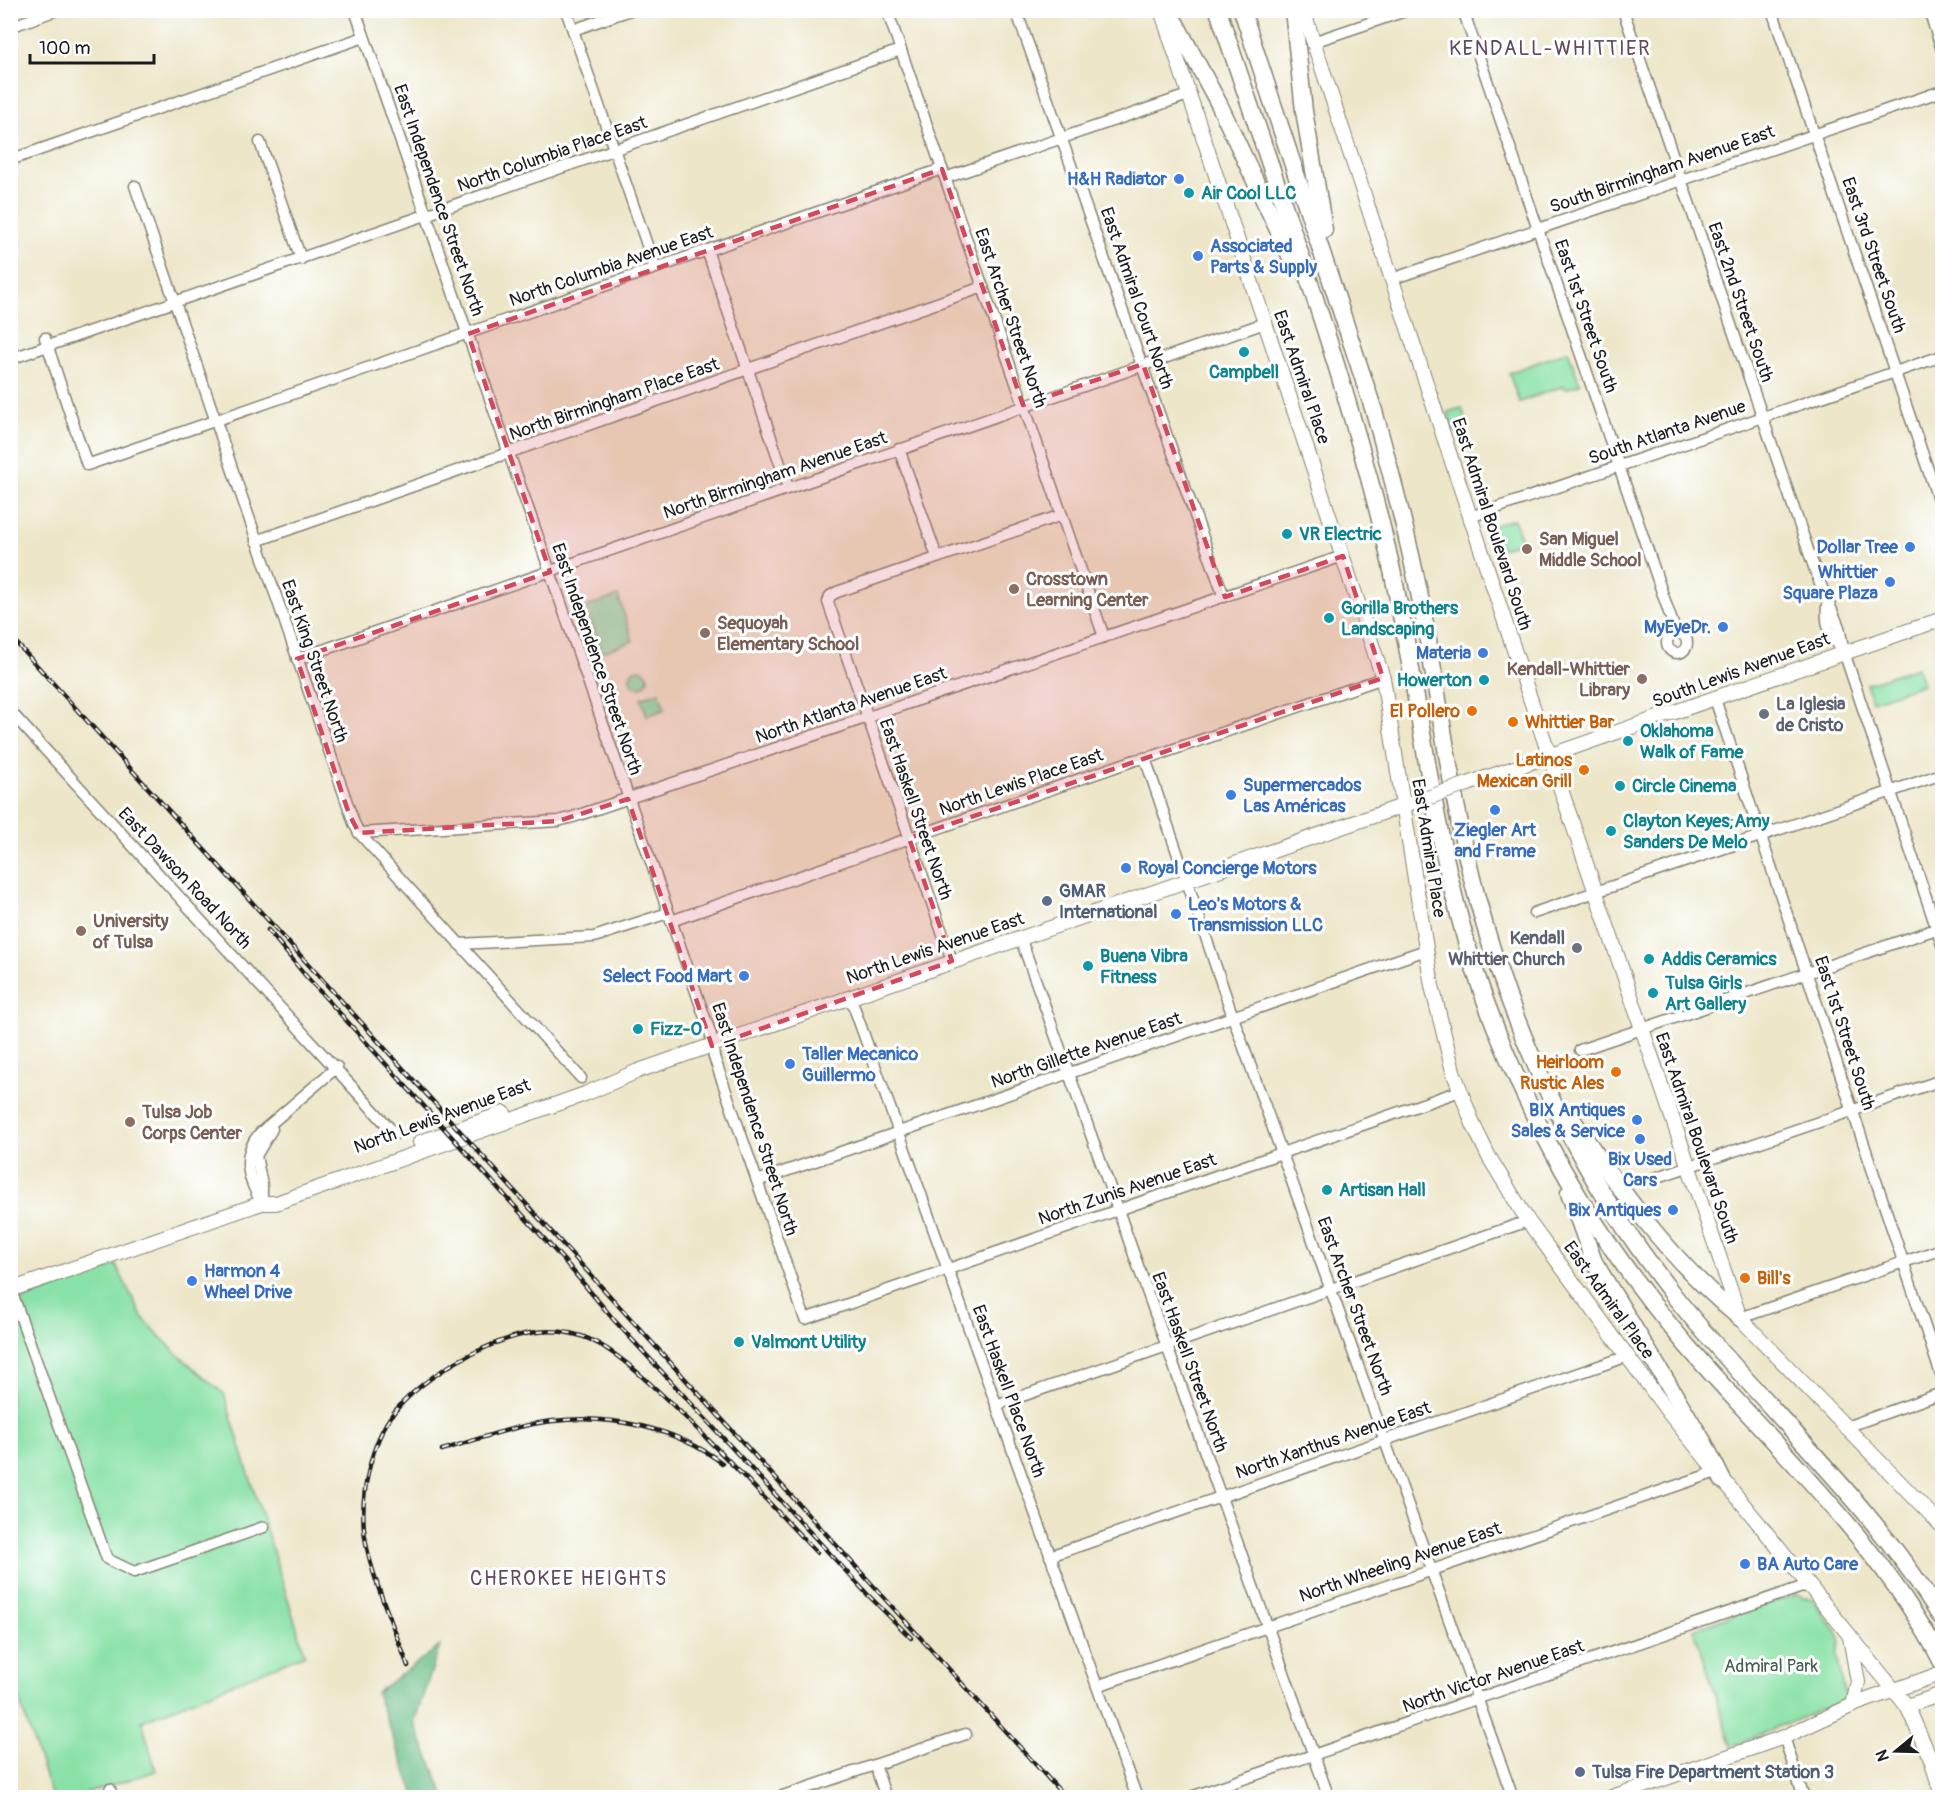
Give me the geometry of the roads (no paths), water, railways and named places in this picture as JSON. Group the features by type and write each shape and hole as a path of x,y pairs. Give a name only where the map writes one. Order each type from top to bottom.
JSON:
{"highway":[{"path":"1162,10 1176,24 1219,104 1257,189 1323,323"},
{"path":"1218,10 1360,440 1389,557 1436,811 1460,922 1502,1044 1555,1155 1594,1262 1704,1443 1719,1476"},
{"path":"1242,10 1374,411 1402,517 1474,889 1499,973 1533,1060 1580,1156 1644,1256 1721,1350 1881,1530 1942,1618"},
{"path":"1293,10 1304,111 1330,275"},
{"path":"1533,1060 1628,1201 1721,1302 1740,1318"},
{"path":"1555,1155 1598,1225 1651,1302 1868,1549 1912,1611 1942,1662"}],"main road":[{"name":"East Admiral Place","path":"1162,10 1188,95 1383,678 1410,804 1426,950 1440,1022 1460,1091 1489,1157 1528,1221 1719,1476 1894,1689"},
{"name":"East Admiral Boulevard South","path":"1302,10 1740,1318 1942,1526"},
{"name":"South Lewis Avenue East","path":"1551,755 1942,619"},
{"name":"North Lewis Avenue East","path":"11,1290 262,1203 276,1203 585,1094 638,1071 850,996 1551,755"},
{"path":"1849,1635 1858,1682 1853,1705"},
{"path":"1609,1797 1784,1737 1853,1705 1942,1672"},
{"path":"1894,1689 1907,1706 1932,1762 1942,1796"},
{"path":"1907,1706 1942,1694"}],"street":[{"path":"10,27 57,10"},
{"name":"East Independence Street North","path":"355,10 711,1035 712,1046 757,1182 805,1319"},
{"path":"566,10 655,268"},
{"path":"573,30 630,10"},
{"name":"East Archer Street North","path":"887,10 1104,637"},
{"name":"East Admiral Court North","path":"1016,10 1224,597"},
{"path":"1313,42 1408,10"},
{"name":"East 1st Street South","path":"1463,10 1676,633"},
{"name":"East 2nd Street South","path":"1623,10 1827,604 1825,623 1831,637 1844,652 1940,928 1942,945"},
{"name":"East 3rd Street South","path":"1772,10 1942,511"},
{"path":"1929,10 1942,50"},
{"path":"10,160 364,37"},
{"name":"North Columbia Place East","path":"10,359 47,342 175,303 901,50"},
{"name":"South Birmingham Avenue East","path":"1392,279 1942,91"},
{"name":"North Columbia Avenue East","path":"47,342 87,465 706,250 943,173 1062,138 1188,95"},
{"path":"260,142 301,259"},
{"name":"East King Street North","path":"135,186 349,814 359,833 581,1078"},
{"path":"706,250 788,487"},
{"name":"North Birmingham Place East","path":"256,541 983,287"},
{"name":"North Birmingham Avenue East","path":"297,659 1265,322"},
{"name":"South Atlanta Avenue","path":"1470,517 1942,356"},
{"path":"899,449 937,557 1062,515"},
{"name":"North Atlanta Avenue East","path":"359,833 558,821 1343,556"},
{"name":"East Haskell Street North","path":"937,557 837,592 828,599 828,607 952,961"},
{"name":"North Lewis Place East","path":"459,944 594,937 669,917 1383,678"},
{"name":"East 1st Street South","path":"1714,699 1942,1378"},
{"name":"East Dawson Road North","path":"10,711 337,1067 395,1134"},
{"name":"East Archer Street North","path":"1145,758 1233,1017 1513,1797"},
{"path":"1534,913 1942,774"},
{"path":"1580,1050 1940,928"},
{"name":"East Haskell Street North","path":"1020,937 1329,1797"},
{"name":"North Gillette Avenue East","path":"757,1182 1426,950"},
{"name":"East Haskell Place North","path":"850,996 1137,1797"},
{"path":"262,1203 249,1174 248,1152 260,1133 337,1067"},
{"path":"1646,1181 1942,1080"},
{"name":"North Zunis Avenue East","path":"805,1319 1460,1091"},
{"path":"996,1405 1528,1221"},
{"path":"1740,1318 1942,1249"},
{"path":"11,1290 107,1560 134,1572 264,1527"},
{"name":"North Xanthus Avenue East","path":"1050,1556 1628,1356"},
{"path":"1846,1427 1942,1393"},
{"name":"North Wheeling Avenue East","path":"1097,1686 1431,1569 1719,1476"},
{"name":"North Victor Avenue East","path":"1188,1797 1808,1585"},
{"path":"777,1797 966,1734"},
{"path":"1784,1737 1804,1797"},
{"path":"875,1765 886,1797"}],"railway":[{"path":"10,636 1066,1798"},
{"path":"268,930 306,976 567,1264 614,1320 868,1595 911,1638"},
{"path":"408,1666 377,1585 365,1537 365,1489 373,1454 386,1424 395,1411 423,1384 445,1368 469,1355 520,1335 547,1331 575,1334 601,1345 623,1360 692,1424 817,1553"},
{"path":"442,1450 539,1423 575,1419 597,1420 620,1422 664,1432 704,1451 722,1463"}],"place":[{"name":"H&H Radiator","path":"1179,179"},
{"name":"Air Cool LLC","path":"1189,193"},
{"name":"Associated Parts & Supply","path":"1198,256"},
{"name":"Campbell","path":"1244,352"},
{"name":"VR Electric","path":"1287,534"},
{"name":"Dollar Tree","path":"1910,547"},
{"name":"San Miguel Middle School","path":"1527,549"},
{"name":"Whittier Square Plaza","path":"1890,582"},
{"name":"Crosstown Learning Center","path":"1014,589"},
{"name":"Gorilla Brothers Landscaping","path":"1329,618"},
{"name":"MyEyeDr.","path":"1723,627"},
{"name":"Sequoyah Elementary School","path":"705,633"},
{"name":"Materia","path":"1483,653"},
{"name":"Kendall-Whittier Library","path":"1642,679"},
{"name":"Howerton","path":"1484,680"},
{"name":"El Pollero","path":"1472,711"},
{"name":"La Iglesia de Cristo","path":"1764,714"},
{"name":"Whittier Bar","path":"1513,722"},
{"name":"Oklahoma Walk of Fame","path":"1628,741"},
{"name":"Latinos Mexican Grill","path":"1584,770"},
{"name":"Circle Cinema","path":"1620,786"},
{"name":"Supermercados Las Américas","path":"1231,795"},
{"name":"Ziegler Art and Frame","path":"1495,810"},
{"name":"Clayton Keyes;Amy Sanders De Melo","path":"1611,831"},
{"name":"Royal Concierge Motors","path":"1126,868"},
{"name":"GMAR International","path":"1047,901"},
{"name":"Leo's Motors & Transmission LLC","path":"1176,914"},
{"name":"University of Tulsa","path":"81,931"},
{"name":"Kendall Whittier Church","path":"1577,948"},
{"name":"Addis Ceramics","path":"1649,959"},
{"name":"Buena Vibra Fitness","path":"1088,966"},
{"name":"Select Food Mart","path":"744,976"},
{"name":"Tulsa Girls Art Gallery","path":"1653,993"},
{"name":"Fizz-O","path":"638,1029"},
{"name":"Taller Mecanico Guillermo","path":"790,1064"},
{"name":"Heirloom Rustic Ales","path":"1616,1072"},
{"name":"BIX Antiques Sales & Service","path":"1637,1120"},
{"name":"Tulsa Job Corps Center","path":"130,1122"},
{"name":"Bix Used Cars","path":"1640,1139"},
{"name":"Artisan Hall","path":"1327,1190"},
{"name":"Bix Antiques","path":"1673,1210"},
{"name":"Bill's","path":"1745,1278"},
{"name":"Harmon 4 Wheel Drive","path":"192,1281"},
{"name":"Valmont Utility","path":"739,1342"},
{"name":"BA Auto Care","path":"1745,1564"},
{"name":"Tulsa Fire Department Station 3","path":"1580,1772"}],"district":[{"name":"KENDALL-WHITTIER","path":"1550,48"},
{"name":"CHEROKEE HEIGHTS","path":"569,1578"}],"park label":[{"name":"Admiral Park","path":"1771,1666"}]}
